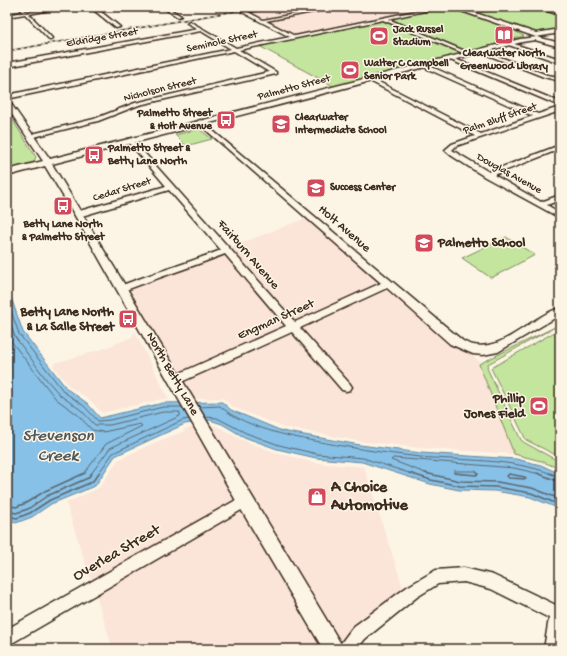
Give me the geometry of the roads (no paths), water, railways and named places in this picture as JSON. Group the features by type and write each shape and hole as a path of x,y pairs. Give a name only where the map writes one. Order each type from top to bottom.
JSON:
{"street":[{"path":"20,7 50,39"},
{"path":"7,16 65,7"},
{"path":"92,7 118,27"},
{"path":"164,7 179,16"},
{"path":"273,7 244,12 294,38"},
{"path":"262,21 337,7"},
{"name":"Seminole Street","path":"7,97 441,7"},
{"path":"449,7 504,26 527,36 538,37"},
{"path":"452,7 560,44"},
{"path":"542,7 560,14"},
{"path":"383,19 469,54"},
{"path":"189,22 235,50"},
{"name":"Eldridge Street","path":"7,65 201,30"},
{"name":"Palmetto Street","path":"469,54 559,31"},
{"name":"Palmetto Street","path":"7,173 482,51 527,36"},
{"path":"509,43 560,61"},
{"name":"Nicholson Street","path":"30,136 96,120 137,104 274,73 235,50"},
{"path":"482,51 546,76 560,79"},
{"path":"451,58 560,104"},
{"path":"424,65 537,116"},
{"path":"370,79 481,136"},
{"name":"North Betty Lane","path":"7,102 48,162 123,288 245,501 334,649"},
{"name":"Palm Bluff Street","path":"448,150 454,145 560,109"},
{"name":"Holt Avenue","path":"201,123 454,341 464,347 474,351 484,352 494,349 560,312"},
{"name":"Fairburn Avenue","path":"131,141 292,328 346,387"},
{"path":"488,175 560,147"},
{"name":"Douglas Avenue","path":"448,150 454,155 560,216"},
{"name":"Cedar Street","path":"79,214 171,187"},
{"path":"542,205 560,197"},
{"path":"123,288 164,272 188,266 226,251"},
{"name":"Engman Street","path":"175,380 388,284"},
{"name":"Overlea Street","path":"7,638 245,501"},
{"path":"347,649 359,633 412,592 436,577 464,575 493,582 558,614 552,649"}],"water":[{"name":"Stevenson Creek","path":"7,286 23,332 67,389 87,403 100,418 163,403 222,402 231,410 282,431 360,445 421,453 516,459 541,465 560,474 560,509 530,497 495,491 459,490 430,484 362,462 316,458 277,449 244,437 222,424 210,420 185,424 115,456 95,486 51,504 32,517 16,523 7,519"}],"railway":[{"path":"7,51 258,7"}],"place":[{"name":"Clearwater North Greenwood Library","path":"504,35"},
{"name":"Jack Russel Stadium","path":"379,36"},
{"name":"Walter C Campbell Senior Park","path":"350,70"},
{"name":"Palmetto Street & Holt Avenue","path":"226,120"},
{"name":"Clearwater Intermediate School","path":"281,124"},
{"name":"Palmetto Street & Betty Lane North","path":"94,155"},
{"name":"Success Center","path":"316,188"},
{"name":"Betty Lane North & Palmetto Street","path":"63,206"},
{"name":"Palmetto School","path":"424,243"},
{"name":"Betty Lane North & La Salle Street","path":"128,319"},
{"name":"Phillip Jones Field","path":"539,406"},
{"name":"A Choice Automotive","path":"317,497"}]}
